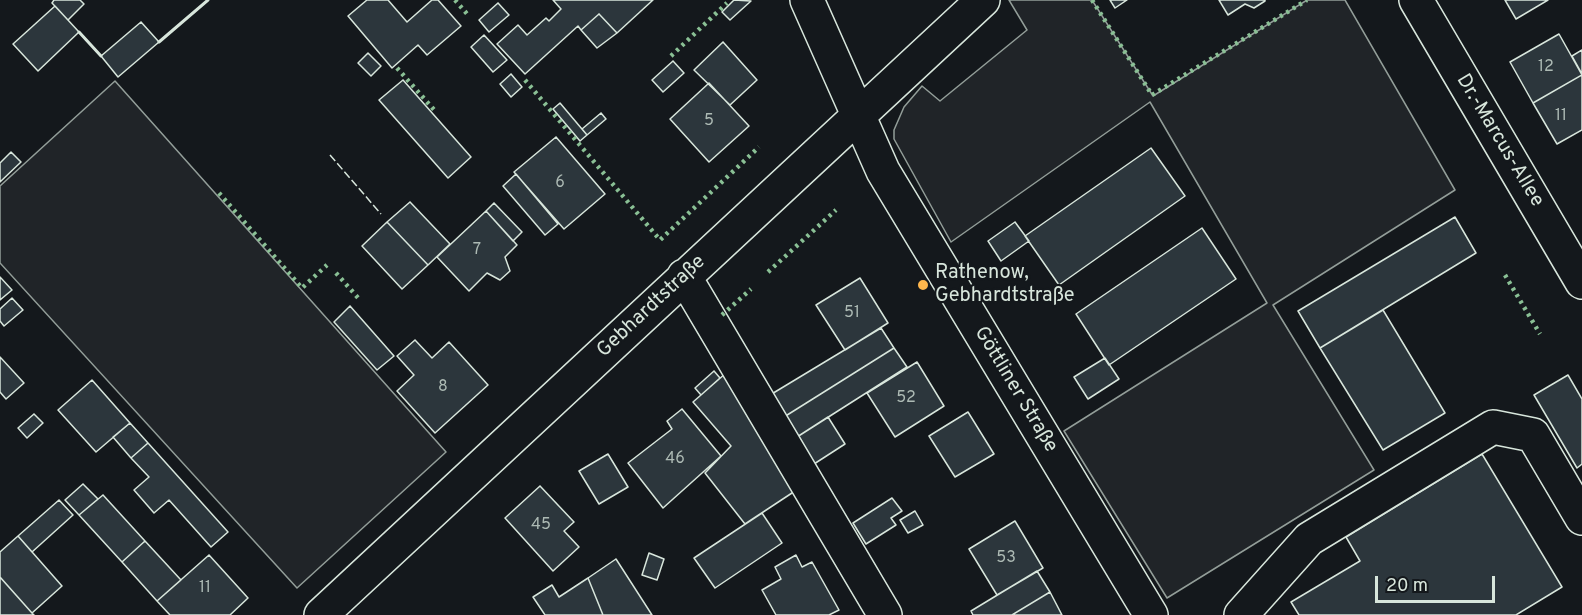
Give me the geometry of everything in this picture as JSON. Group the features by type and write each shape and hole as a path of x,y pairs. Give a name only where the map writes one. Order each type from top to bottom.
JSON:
{"street":[{"name":"Göttliner Straße","path":"807,0 883,171 1151,615"},
{"name":"Gebhardtstraße","path":"321,615 983,0"},
{"name":"Dr.-Marcus-Allee","path":"1416,0 1582,282"},
{"path":"684,276 885,615"},
{"path":"1241,615 1309,539 1493,427 1533,435 1582,518"}],"shaded area":[{"path":"1009,0 1092,0 1153,96 1307,0 1345,0 1455,190 1273,305 1374,470 1167,598 1064,431 1267,303 1150,102 951,242 894,139 894,130 904,107 922,86 940,101 1027,30"},
{"path":"115,81 446,452 297,588 0,263 0,186"}],"building":[{"path":"54,0 80,0 84,4 68,20 52,3"},
{"path":"367,0 388,0 407,22 432,0 438,0 461,26 427,55 418,45 392,68 348,16"},
{"path":"553,0 653,0 617,33 599,14 581,30 578,26 525,74 497,44 518,25 527,35 546,18 549,21 561,9"},
{"path":"734,0 751,1 730,20 722,12"},
{"path":"1110,0 1127,0 1115,8"},
{"path":"1219,0 1265,1 1254,8 1245,4 1228,15"},
{"path":"1505,0 1548,0 1516,19"},
{"path":"498,3 509,15 489,32 479,20"},
{"path":"55,6 79,32 38,71 13,44"},
{"path":"599,14 617,33 597,48 581,30"},
{"path":"141,22 159,42 118,77 101,56"},
{"path":"1559,34 1582,75 1533,103 1510,62"},
{"path":"484,35 507,60 493,72 471,47"},
{"path":"723,42 757,80 730,105 694,70"},
{"path":"1582,50 1582,74 1572,56"},
{"path":"368,53 381,66 371,76 358,63"},
{"path":"673,61 684,73 663,92 652,80"},
{"path":"511,74 522,87 511,97 500,84"},
{"path":"1582,75 1582,130 1557,144 1533,103"},
{"path":"403,80 471,157 448,178 379,100"},
{"path":"709,83 749,126 709,162 670,119"},
{"path":"560,103 587,135 580,141 553,109"},
{"path":"601,113 606,119 587,135 582,129"},
{"path":"556,137 605,194 564,229 514,172"},
{"path":"1151,148 1185,196 1059,285 1025,236"},
{"path":"11,152 21,162 0,182 0,163"},
{"path":"516,174 558,224 545,235 503,186"},
{"path":"410,202 450,244 428,265 387,222"},
{"path":"494,203 522,232 513,241 486,211"},
{"path":"486,211 517,245 505,257 510,271 500,280 487,273 469,291 437,257"},
{"path":"1455,217 1476,253 1320,348 1298,311"},
{"path":"387,222 428,265 402,289 362,246"},
{"path":"1015,222 1029,241 1001,261 988,241"},
{"path":"1202,228 1236,279 1109,365 1076,314"},
{"path":"0,277 12,290 0,300"},
{"path":"860,278 888,323 845,350 816,305"},
{"path":"12,298 23,310 4,326 0,321 0,309"},
{"path":"350,306 394,356 377,370 334,322"},
{"path":"1383,310 1445,413 1383,450 1320,348"},
{"path":"881,328 894,348 784,417 770,395"},
{"path":"415,340 432,358 449,342 488,385 435,433 397,391 414,375 397,356"},
{"path":"894,348 907,367 797,437 784,417"},
{"path":"0,357 24,383 6,399 0,392"},
{"path":"1105,358 1119,379 1088,399 1074,377"},
{"path":"917,362 944,406 895,437 867,393"},
{"path":"714,371 720,378 701,395 695,388"},
{"path":"726,373 795,491 745,524 705,473 731,446 693,402"},
{"path":"1568,375 1582,399 1582,464 1577,468 1534,395"},
{"path":"92,380 130,423 96,452 58,410"},
{"path":"682,409 721,456 663,508 628,463 672,429 667,421"},
{"path":"968,412 994,454 955,477 929,436"},
{"path":"34,414 43,423 27,438 18,428"},
{"path":"828,417 845,444 814,464 797,437"},
{"path":"130,423 148,443 131,458 113,437"},
{"path":"148,443 228,532 211,547 169,500 154,513 134,490 149,477 131,458"},
{"path":"608,454 628,487 599,504 579,471"},
{"path":"1482,454 1562,587 1516,615 1299,615 1291,602 1360,561 1346,537"},
{"path":"83,484 98,499 79,515 65,500"},
{"path":"540,486 574,522 564,531 579,547 553,571 505,518"},
{"path":"103,495 145,541 122,562 79,515"},
{"path":"892,498 902,511 891,518 896,525 866,544 853,523"},
{"path":"59,500 73,515 32,552 18,536"},
{"path":"915,511 923,525 908,533 900,520"},
{"path":"762,513 782,543 715,588 694,558"},
{"path":"1015,521 1043,568 997,595 969,549"},
{"path":"18,536 62,586 32,613 0,577 0,552"},
{"path":"145,541 181,580 157,601 122,562"},
{"path":"649,553 664,559 657,580 642,575"},
{"path":"209,555 248,598 230,615 170,615 157,601"},
{"path":"796,555 802,567 812,562 839,610 829,615 776,615 762,590 781,579 775,567"},
{"path":"616,559 652,615 603,615 588,578"},
{"path":"1037,571 1050,592 1012,615 973,615 971,611"},
{"path":"0,577 32,613 34,615 0,615"},
{"path":"588,578 603,615 545,615 533,597 552,585 559,597"},
{"path":"1050,592 1062,615 1012,615"}],"hedge":[{"path":"455,0 468,15"},
{"path":"1092,0 1152,95 1307,0"},
{"path":"671,56 727,3"},
{"path":"397,68 436,112"},
{"path":"525,80 660,240 759,147"},
{"path":"219,193 302,288 327,265"},
{"path":"768,272 836,210"},
{"path":"336,273 360,300"},
{"path":"1505,275 1540,334"},
{"path":"722,315 751,289"}],"fence":[{"path":"330,155 381,214"}],"wall":[{"path":"159,42 208,0"},
{"path":"79,32 101,56"}],"place":[{"name":"Rathenow, Gebhardtstraße","path":"923,285"}]}
